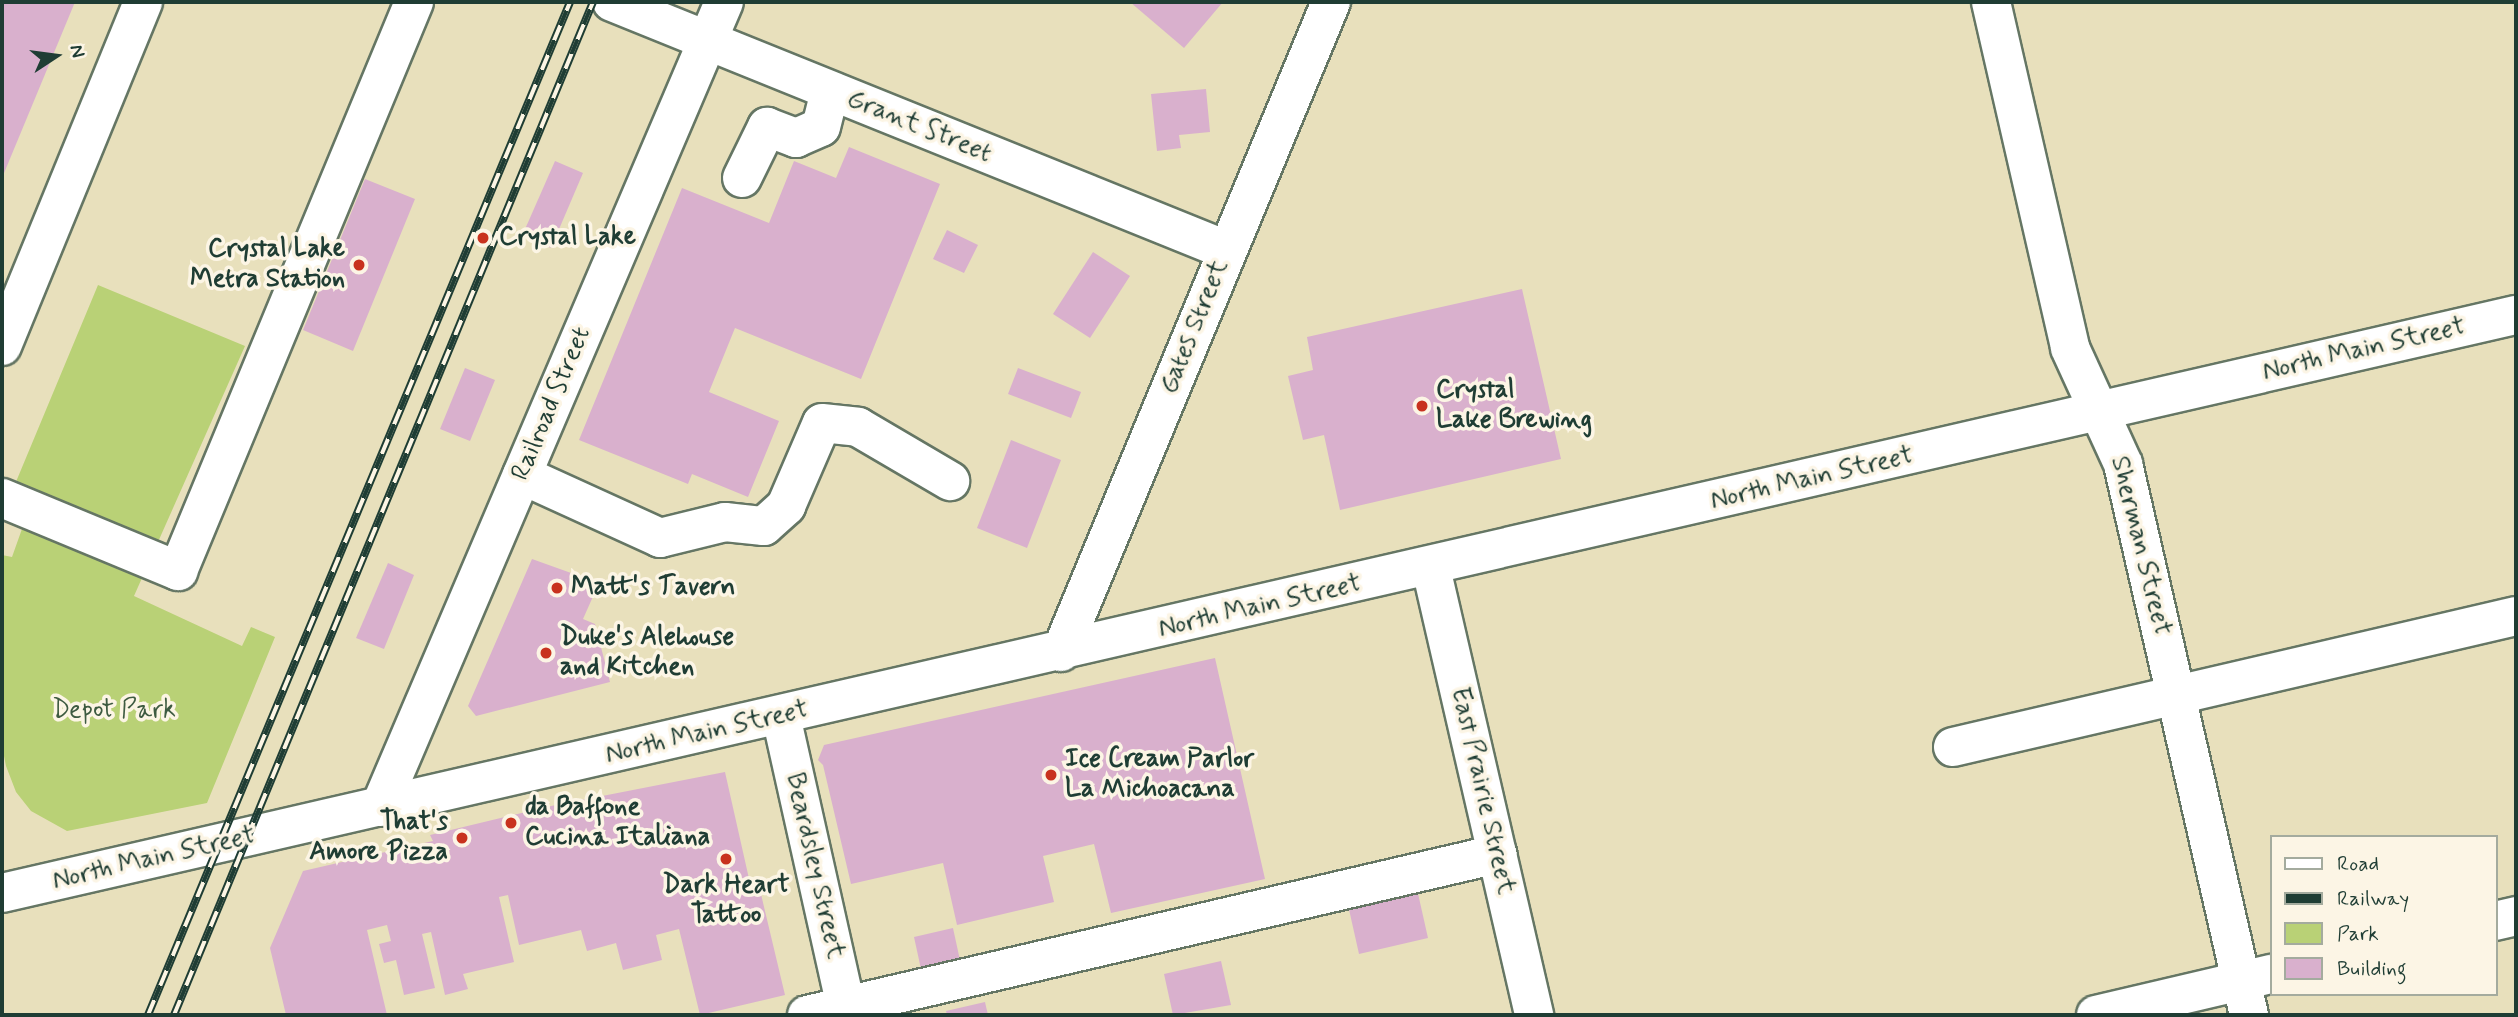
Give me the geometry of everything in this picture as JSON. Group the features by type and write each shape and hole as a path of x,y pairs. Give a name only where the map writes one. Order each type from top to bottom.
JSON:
{"street":[{"path":"2,346 143,2"},
{"path":"2,498 178,572 414,2"},
{"name":"Grant Street","path":"612,2 1226,250"},
{"name":"Railroad Street","path":"380,807 724,2"},
{"name":"Gates Street","path":"1061,652 1331,2"},
{"name":"Sherman Street","path":"1991,2 2070,348 2123,464 2176,695 2254,990"},
{"path":"742,178 767,127 796,138 821,127 830,91"},
{"name":"North Main Street","path":"2,893 1431,568 2516,315"},
{"path":"522,475 660,538 725,522 764,526 786,506 822,423 859,427 950,481"},
{"name":"East Prairie Street","path":"1431,568 1534,1015"},
{"path":"1953,747 2516,616"},
{"name":"Beardsley Street","path":"781,716 847,1011"},
{"path":"807,1015 847,1011 1497,854"},
{"path":"2497,921 2516,916"},
{"path":"2096,1015 2254,990"}],"green space":[{"name":"Depot Park","path":"98,285 245,346 134,596 242,646 251,627 275,637 207,803 67,831 31,811 16,792 6,766 2,746 2,555 12,557 33,498 13,489"}],"building":[{"path":"2,2 75,2 2,178"},
{"path":"1130,2 1223,2 1184,48"},
{"path":"1206,89 1210,132 1179,135 1181,148 1157,151 1151,94"},
{"path":"849,147 940,184 861,379 735,328 709,392 779,421 748,497 692,474 688,484 579,440 682,188 769,223 794,161 836,178"},
{"path":"555,161 583,173 551,248 522,236"},
{"name":"Crystal Lake Metra Station","path":"365,179 415,199 353,351 303,330"},
{"path":"947,230 978,245 964,273 933,259"},
{"path":"1093,252 1130,276 1090,338 1053,314"},
{"name":"Crystal Lake Brewing","path":"1522,289 1561,459 1340,510 1324,435 1303,440 1288,376 1313,370 1307,337"},
{"path":"465,368 495,380 470,441 440,429"},
{"path":"1018,368 1081,392 1071,418 1008,394"},
{"path":"1011,440 1061,460 1027,548 977,528"},
{"name":"Duke's Alehouse and Kitchen","path":"532,559 599,583 583,619 595,624 610,682 476,716 468,706"},
{"path":"388,563 414,575 384,649 356,638"},
{"path":"1215,658 1265,879 1111,913 1094,844 1043,856 1054,902 957,925 943,863 851,884 823,765 818,760 824,745"},
{"path":"725,772 752,892 760,890 785,995 700,1015 679,929 656,935 662,960 623,970 616,943 587,951 581,930 519,945 508,895 499,897 514,962 463,974 468,989 445,995 431,932 422,934 435,988 404,995 396,960 384,963 379,944 391,941 387,925 367,930 387,1015 286,1015 270,948 303,871 433,841 430,835 551,806"},
{"path":"1417,889 1428,938 1359,954 1348,905"},
{"path":"953,928 963,974 924,983 914,937"},
{"path":"1221,961 1231,1005 1173,1015 1164,974"},
{"path":"985,1002 988,1015 947,1015 946,1011"}],"railway":[{"path":"148,1015 570,2"},
{"path":"174,1015 593,2"}],"place":[{"name":"Crystal Lake","path":"483,238"},
{"name":"Crystal Lake Metra Station","path":"359,265"},
{"name":"Crystal Lake Brewing","path":"1422,406"},
{"name":"Matt's Tavern","path":"557,588"},
{"name":"Duke's Alehouse and Kitchen","path":"546,653"},
{"name":"Ice Cream Parlor La Michoacana","path":"1051,775"},
{"name":"da Baffone Cucina Italiana","path":"511,823"},
{"name":"That's Amore Pizza","path":"462,838"},
{"name":"Dark Heart Tattoo","path":"726,859"}]}
